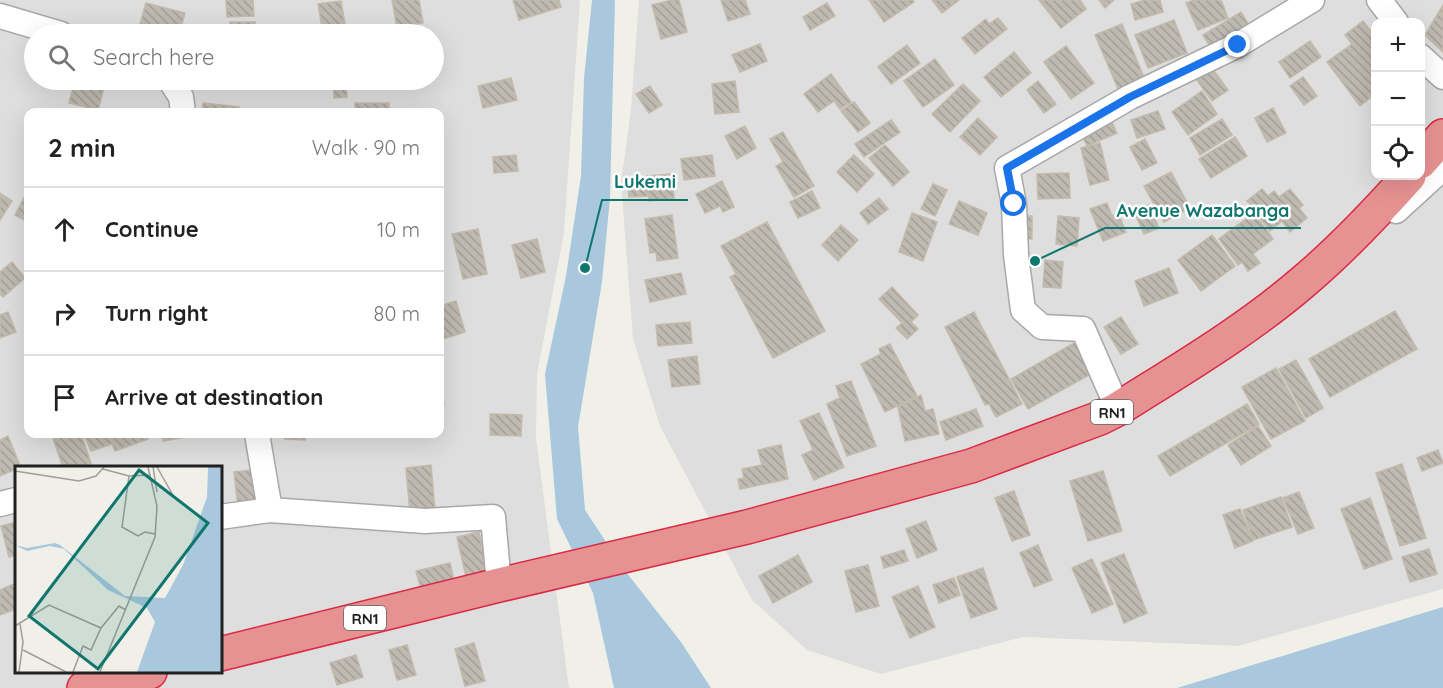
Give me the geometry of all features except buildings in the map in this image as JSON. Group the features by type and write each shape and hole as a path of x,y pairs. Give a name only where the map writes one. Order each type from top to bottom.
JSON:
{"highway":[{"path":"1425,156 1443,136"},
{"name":"RN1","path":"222,654 504,583 747,527 971,466 1118,409 1244,328 1303,282 1357,231 1405,180"},
{"path":"84,688 146,673"}],"street":[{"path":"1118,409 1083,329 1041,327 1023,310 1016,255 1014,204 1007,168 1130,97 1238,45 1312,0"},
{"path":"1379,0 1393,18"},
{"path":"0,16 27,24"},
{"path":"1425,61 1443,77"},
{"path":"176,90 181,97 182,108"},
{"path":"1303,282 1380,225 1443,168"},
{"path":"258,438 270,510"},
{"path":"0,504 15,500"},
{"path":"222,517 270,510 425,521 493,517 504,583"}],"shaded area":[{"path":"0,0 580,0 564,233 537,374 536,438 569,688 0,688"},
{"path":"639,0 1443,0 1443,589 1238,646 1023,637 881,674 807,650 752,600 660,426 633,339 621,183 631,109"}],"water":[{"path":"592,0 615,0 610,198 602,282 578,427 585,510 626,572 681,642 711,688 614,688 593,593 557,519 545,374 566,276 581,176 584,78"},
{"path":"1443,607 1443,688 1177,688"}],"place":[{"name":"Avenue Wazabanga","path":"1035,261"},
{"name":"Lukemi","path":"585,268"}],"route":[{"path":"1014,204 1007,168 1130,97 1238,45"}]}
